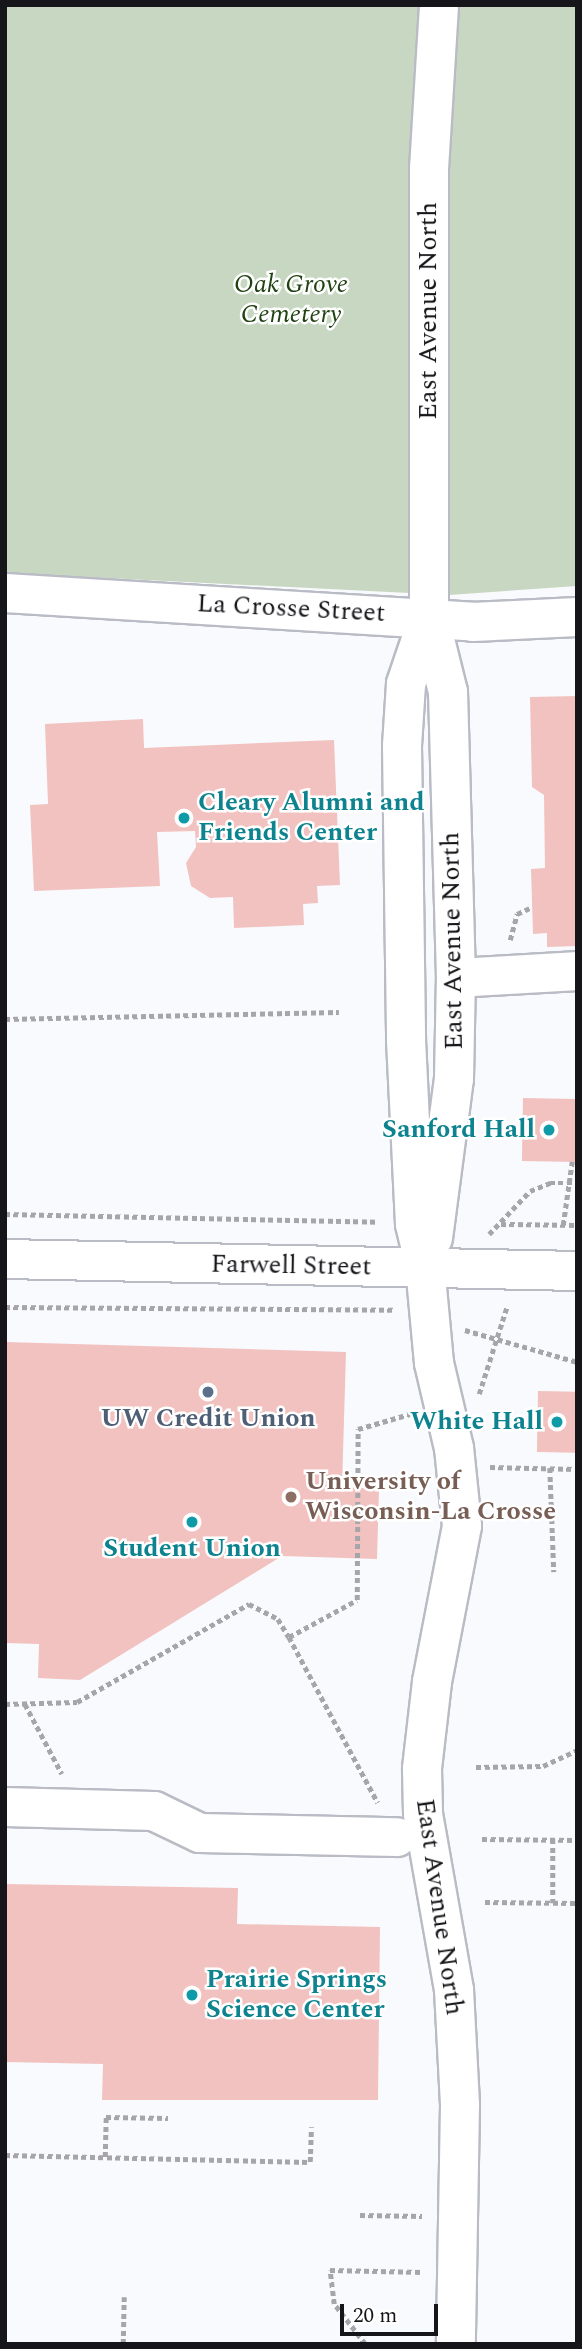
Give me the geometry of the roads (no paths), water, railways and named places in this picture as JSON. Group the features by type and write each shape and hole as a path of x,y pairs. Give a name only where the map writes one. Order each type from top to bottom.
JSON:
{"street":[{"name":"East Avenue North","path":"425,1266 438,1224 454,1079 456,978 448,692 429,616 429,169 439,5"},
{"name":"La Crosse Street","path":"5,593 429,616 474,622 577,617"},
{"name":"East Avenue North","path":"429,616 406,684 402,746 406,1040 415,1223 441,1315 434,1363 457,1468 463,1526 432,1682 422,1769 423,1814 454,1990 460,2105 456,2344"},
{"path":"456,978 577,971"},
{"name":"Farwell Street","path":"5,1259 577,1271"},
{"path":"5,1807 154,1811 200,1833 397,1837"}],"place":[{"name":"Cleary Alumni and Friends Center","path":"184,818"},
{"name":"Sanford Hall","path":"549,1130"},
{"name":"UW Credit Union","path":"208,1392"},
{"name":"White Hall","path":"557,1422"},
{"name":"University of Wisconsin-La Crosse","path":"291,1497"},
{"name":"Student Union","path":"192,1522"},
{"name":"Prairie Springs Science Center","path":"192,1995"}],"park label":[{"name":"Oak Grove Cemetery","path":"291,300"}]}
